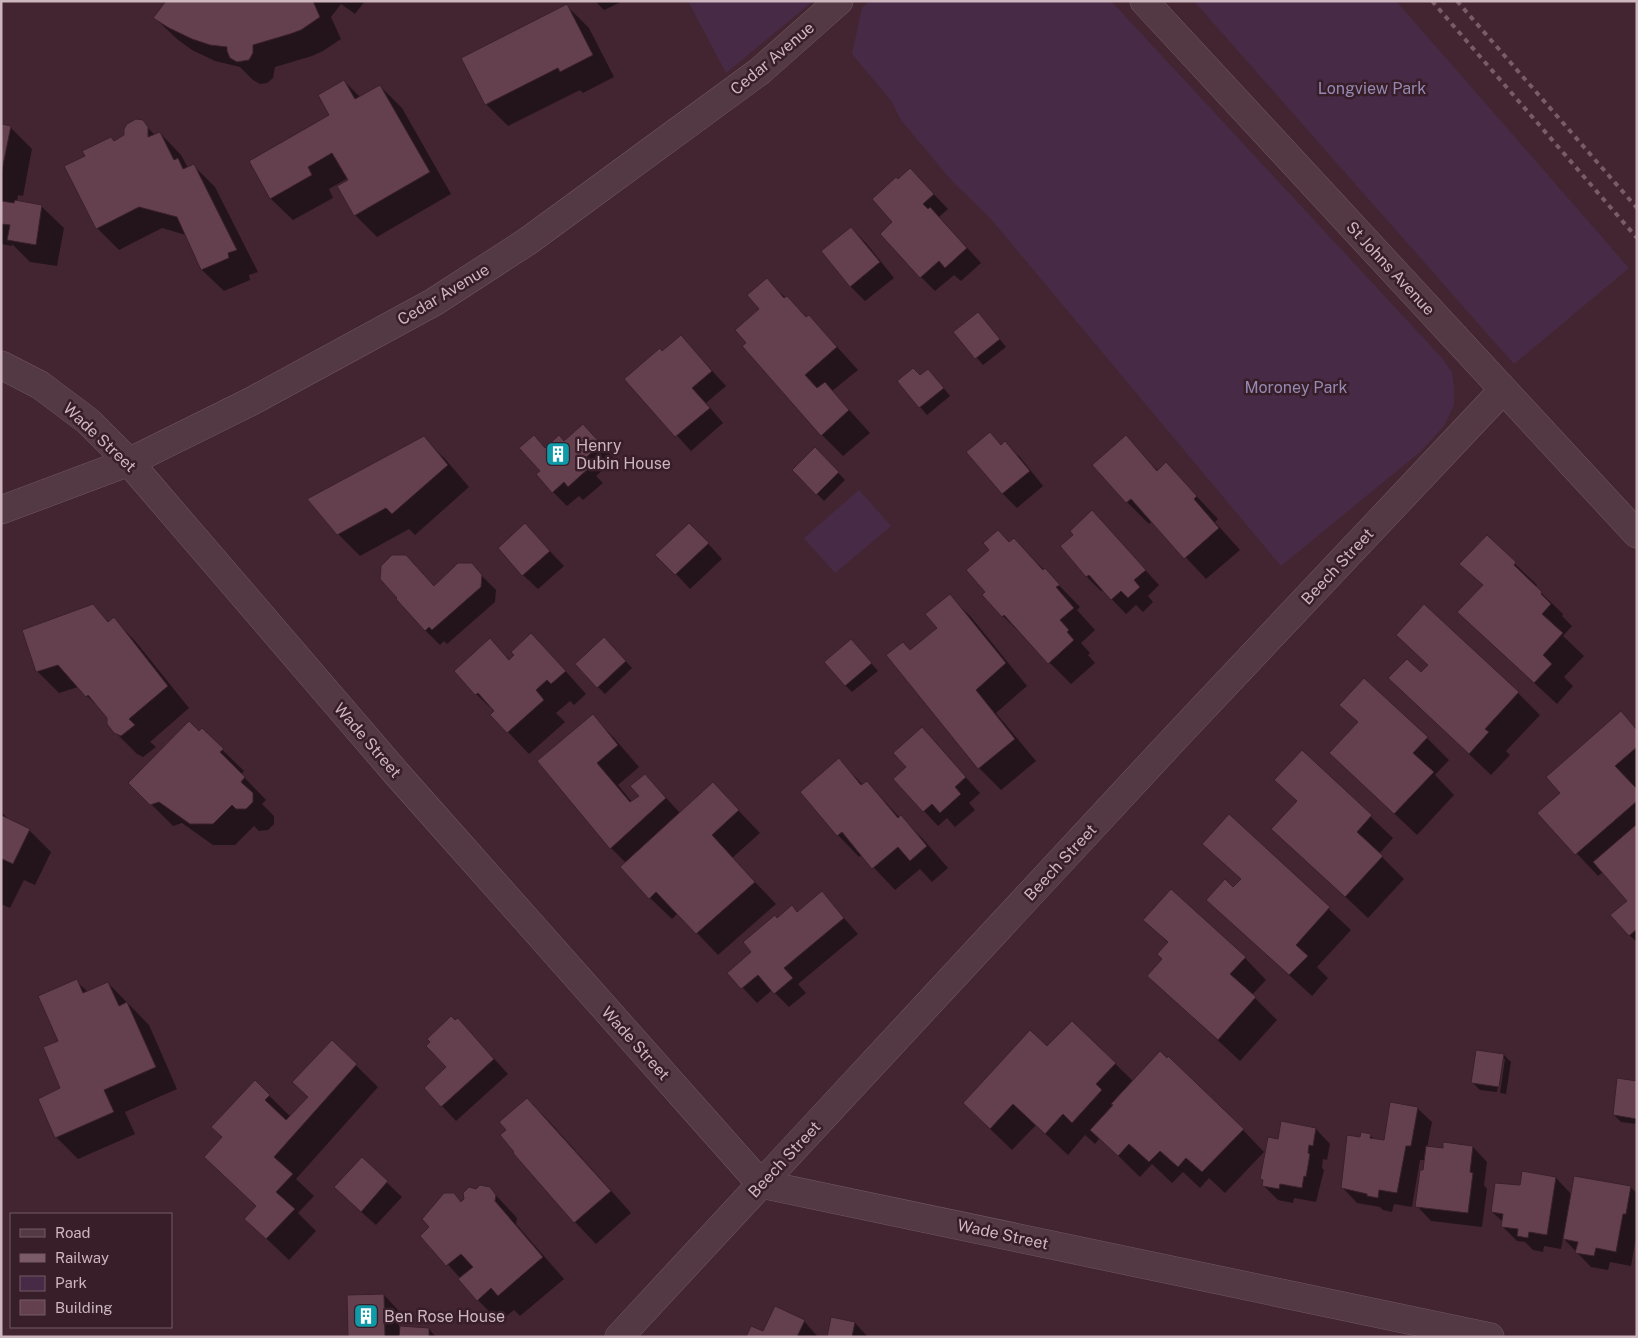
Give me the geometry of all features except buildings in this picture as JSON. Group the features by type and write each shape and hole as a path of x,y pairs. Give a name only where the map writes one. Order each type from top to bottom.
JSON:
{"street":[{"name":"Cedar Avenue","path":"1,510 129,462 252,401 434,302 528,242 760,71 839,1"},
{"name":"St Johns Avenue","path":"1144,1 1637,534"},
{"name":"Wade Street","path":"1,364 40,384 88,421 129,462 397,774 761,1184 1490,1337"},
{"name":"Beech Street","path":"619,1337 1168,745 1504,390"}],"green space":[{"path":"688,1 813,1 726,73"},
{"name":"Moroney Park","path":"869,1 1111,1 1441,357 1452,372 1454,388 1454,405 1444,426 1420,452 1281,566 991,219 952,181 901,120 892,102 852,54 862,8"},
{"name":"Longview Park","path":"1194,1 1396,1 1629,268 1514,364"},
{"path":"859,490 891,526 835,573 804,538"}],"railway":[{"path":"1432,1 1637,238"},
{"path":"1457,1 1637,208"}],"place":[{"name":"Henry Dubin House","path":"558,454"},
{"name":"Ben Rose House","path":"366,1316"}]}
